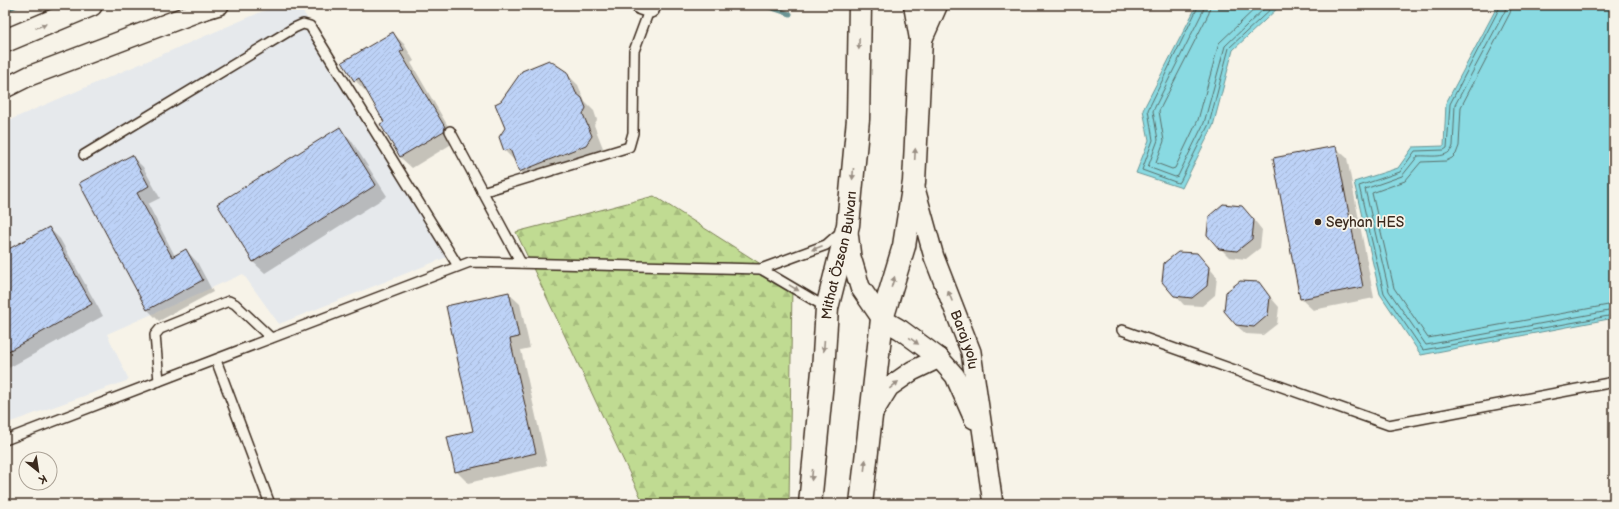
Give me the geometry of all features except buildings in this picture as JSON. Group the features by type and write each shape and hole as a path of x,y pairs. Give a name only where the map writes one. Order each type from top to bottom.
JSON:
{"main road":[{"path":"5,41 91,5"},
{"name":"Mithat Özsan Bulvarı","path":"810,504 823,371 827,308 848,225 858,119 860,5"},
{"path":"861,504 882,319 904,246 914,182 921,39 915,5"},
{"path":"921,39 936,5"}],"street":[{"path":"5,88 36,73 200,10 219,5"},
{"name":"Baraj yolu","path":"914,182 934,257 971,352 993,504"},
{"path":"848,225 851,257 860,287 882,319 901,330 939,358 955,376 984,442"},
{"path":"871,416 889,387 912,371 939,358"}],"lane":[{"path":"482,192 629,147 634,133 634,51 646,7"},
{"path":"84,155 294,28 303,24 310,26 458,266"},
{"path":"450,131 521,263"},
{"path":"5,440 470,262 762,269 826,245 848,225"},
{"path":"762,269 827,308"},
{"path":"159,381 155,336 160,329 229,301 235,304 271,338"},
{"path":"1122,330 1389,425 1614,382"},
{"path":"216,360 270,504"}],"shaded area":[{"path":"277,5 299,5 452,255 279,324 243,274 107,334 129,380 5,424 5,122"}],"green space":[{"path":"654,196 792,284 789,504 644,504 516,232"}],"water":[{"path":"1197,5 1310,5 1303,10 1280,6 1233,50 1213,126 1182,188 1136,173 1149,140 1143,110"},
{"path":"1498,5 1614,5 1614,318 1421,355 1380,294 1354,182 1398,168 1413,147 1444,146 1446,103"}],"waterway":[{"path":"5,10 17,5"},
{"path":"763,5 790,14"}],"place":[{"name":"Seyhan HES","path":"1318,222"}]}
